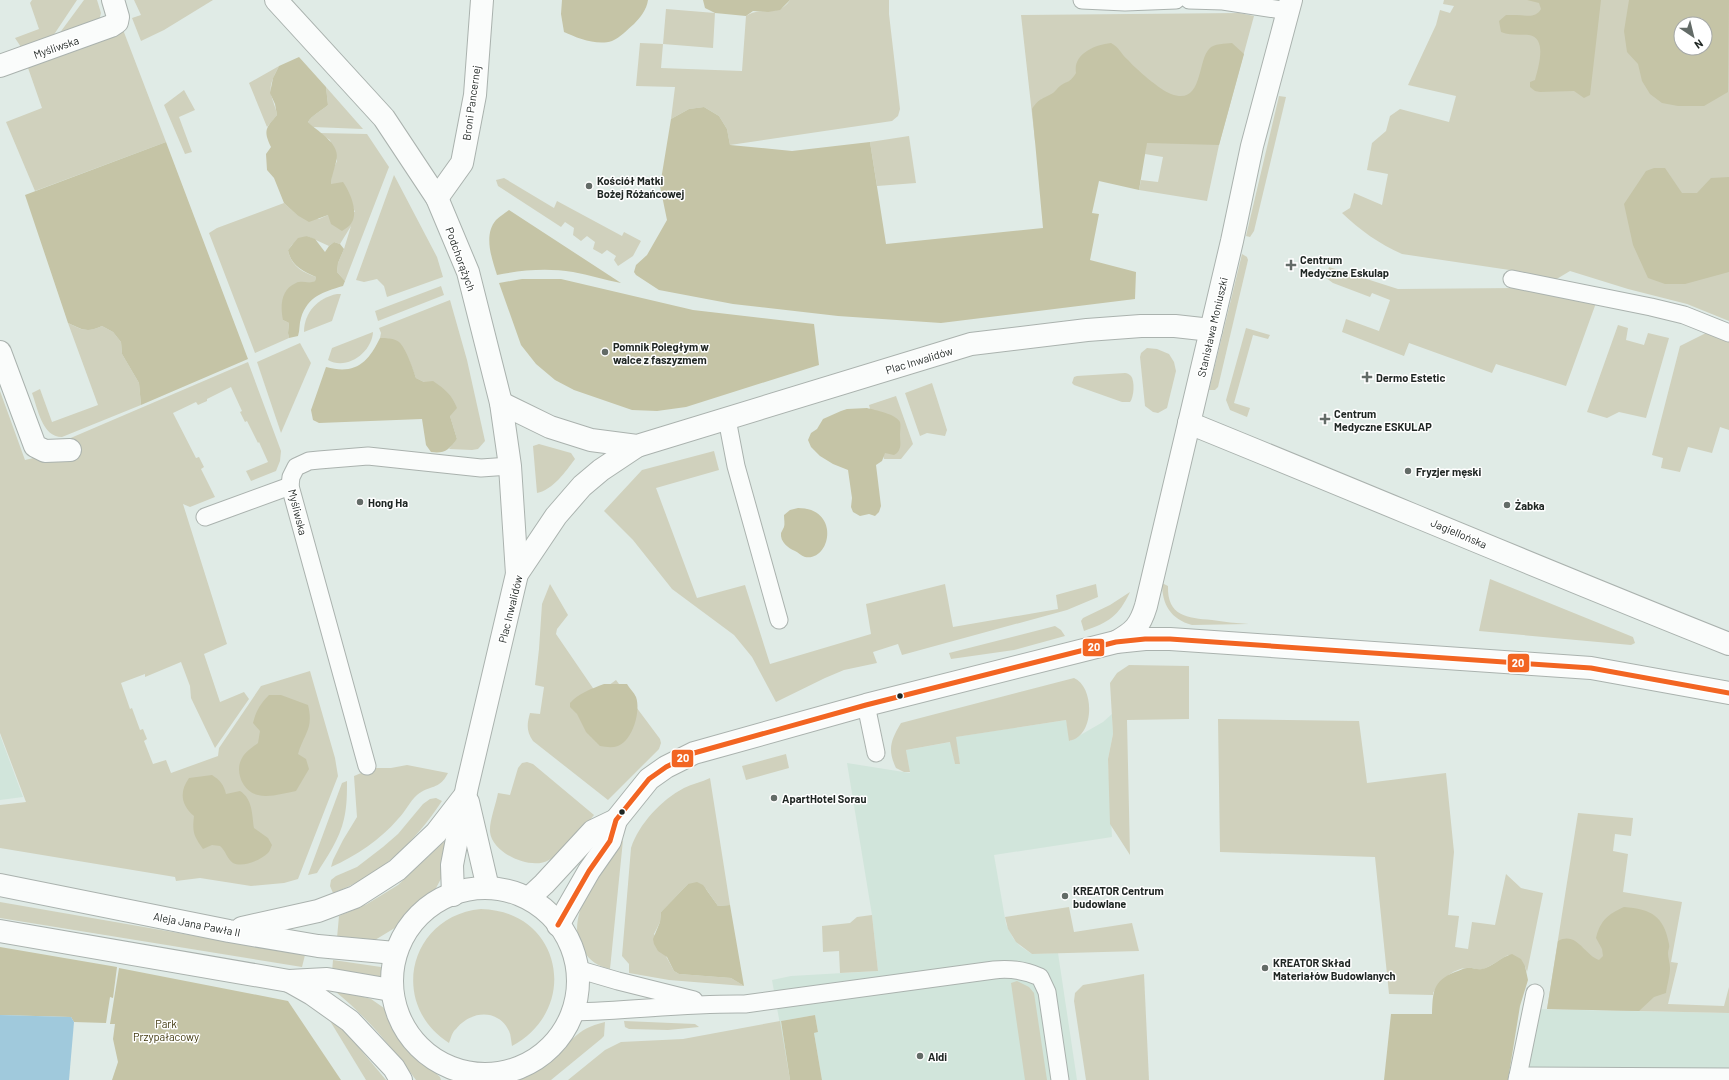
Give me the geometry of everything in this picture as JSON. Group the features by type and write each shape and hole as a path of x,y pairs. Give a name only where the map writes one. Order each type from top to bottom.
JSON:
{"street":[{"name":"Myśliwska","path":"0,66 113,25 117,22 118,16 113,0"},
{"name":"Podchorążych","path":"276,0 384,118 437,198 471,282 501,403 510,466 517,574"},
{"name":"Broni Pancernej","path":"437,198 462,163 474,95 482,0"},
{"name":"Stanisława Moniuszki","path":"1116,642 1136,629 1143,614 1232,241 1252,146 1289,6"},
{"name":"Plac Inwalidów","path":"453,895 452,864 466,794 517,574 556,516 582,486 601,470 637,446 971,344 1087,330 1141,326 1175,326 1211,330"},
{"path":"0,352 32,441 39,449 45,451 70,450"},
{"name":"Plac Inwalidów","path":"501,403 550,427 591,440 637,446"},
{"name":"Jagiellońska","path":"1189,423 1411,513 1620,601 1729,644"},
{"path":"558,925 589,871 610,841 616,820 649,779 666,767 694,753 866,705 1116,642 1145,639 1170,639 1536,663 1606,670 1729,693"},
{"path":"466,794 488,888"},
{"path":"229,931 318,911 355,898 397,870 436,833 466,794"},
{"path":"530,897 593,831 616,820"},
{"name":"Aleja Jana Pawła II","path":"0,885 229,931 318,946 395,952"},
{"path":"488,888 510,889 530,897 558,925 573,951 576,969 576,990 573,1012 558,1038 534,1061 519,1069 499,1076 467,1073 456,1074 417,1043 406,1029 391,990 391,972 395,952 405,932 422,912 437,902 453,895 471,890 488,888"},
{"path":"0,931 289,981 327,979 391,990"},
{"path":"289,981 312,994 350,1021 394,1068 401,1080"}],"lane":[{"path":"1082,0 1125,2 1176,0"},
{"path":"1189,0 1289,6"},
{"path":"1512,279 1684,315 1729,333"},
{"path":"726,419 736,466 779,620"},
{"name":"Myśliwska","path":"367,766 290,486 291,477 296,467 309,461 368,456 481,468 510,466"},
{"path":"205,518 290,486"},
{"path":"866,705 876,754"},
{"path":"576,969 708,1003"},
{"path":"573,1012 616,1012 708,1003 745,1004 994,970 1024,970 1040,977 1047,992 1060,1080"},
{"path":"1535,993 1518,1078 1729,1077"}],"shaded area":[{"path":"32,0 77,0 51,39 23,50 15,38 39,29 30,3"},
{"path":"84,0 97,0 101,13 99,21 56,38"},
{"path":"134,0 213,0 164,30 141,41 132,18 141,15"},
{"path":"790,0 889,0 889,14 900,109 898,116 892,121 730,145 727,129 719,116 704,107 689,109 671,119 675,87 636,86 640,43 663,44 661,68 742,71 746,16 751,13 780,9"},
{"path":"1444,0 1729,0 1729,321 1687,304 1628,289 1570,271 1555,280 1523,272 1402,254 1385,246 1370,236 1342,213 1350,208 1354,193 1382,205 1388,174 1367,170 1372,143 1386,131 1390,116 1400,109 1449,122 1456,96 1408,85 1436,25 1440,10 1450,13 1454,6 1443,4"},
{"path":"666,9 715,13 713,48 663,44"},
{"path":"1239,13 1254,16 1219,145 1207,201 1139,190 1141,180 1158,182 1163,157 1145,154 1146,143 1035,141 1021,15"},
{"path":"122,27 166,142 35,191 6,122 42,108 27,65"},
{"path":"279,66 271,86 277,115 267,127 249,83"},
{"path":"326,87 363,129 313,127 308,122 314,115 328,105"},
{"path":"184,90 195,110 179,117 192,152 185,154 164,105"},
{"path":"1279,96 1286,97 1254,231 1250,237 1246,236"},
{"path":"319,133 367,134 389,167 345,281 337,272 338,263 351,226 340,244 334,242 329,246 307,236 292,245 288,250 289,256 294,264 306,273 316,277 315,281 311,283 306,282 283,320 289,323 289,338 255,353 209,233 217,228 284,203 297,215 319,219 328,215 355,212 351,202 331,184 332,172 337,161 330,140"},
{"path":"909,136 916,183 877,186 870,142"},
{"path":"394,175 437,257 443,277 387,297 384,286 377,279 364,282 356,280"},
{"path":"504,178 554,208 557,201 622,236 624,232 641,241 633,256 618,266 614,260 616,256 607,250 602,254 593,249 595,242 587,236 581,241 573,235 574,228 565,222 561,227 498,186 496,180"},
{"path":"1242,254 1247,257 1248,260 1218,387 1215,390 1209,390"},
{"path":"1329,267 1398,289 1516,288 1596,303 1566,386 1496,364 1492,373 1409,343 1404,356 1342,332 1346,319 1379,331 1390,300 1372,293 1370,297 1333,283 1326,278"},
{"path":"441,286 444,295 378,321 375,311"},
{"path":"341,294 332,321 304,332 306,318 313,307 324,299"},
{"path":"450,300 467,360 485,441 478,449 449,449 457,439 450,416 424,382 416,378 409,360 391,339 380,338 381,333 379,328"},
{"path":"68,323 85,330 102,326 113,332 121,342 122,354 139,383 141,405 62,437 55,436 45,427 32,393 40,389 52,422 98,405"},
{"path":"1618,325 1628,328 1626,340 1644,345 1648,333 1669,338 1646,418 1619,412 1607,418 1587,412"},
{"path":"1246,328 1270,335 1268,339 1253,335 1234,403 1250,408 1247,417 1230,410 1226,400"},
{"path":"373,332 372,339 368,346 357,358 343,363 335,363 328,360 332,348"},
{"path":"1706,333 1729,342 1729,430 1720,427 1712,453 1688,447 1680,472 1661,468 1663,458 1652,455 1680,346"},
{"path":"300,343 311,363 281,433 257,362"},
{"path":"1147,348 1157,349 1169,354 1174,362 1176,371 1167,408 1158,413 1153,412 1145,406 1140,357 1141,353"},
{"path":"248,362 281,451 280,461 276,471 251,481 246,471 268,462 259,442 258,443 247,421 245,422 240,412 242,411 231,387 207,399 207,401 198,405 196,402 173,413 196,458 199,457 204,467 201,469 215,497 190,507 183,504 227,644 204,654 220,702 244,692 249,699 215,748 191,698 190,686 181,662 145,677 145,674 121,683 130,709 132,708 140,730 143,729 147,739 144,741 153,764 166,760 171,773 218,756 219,748 261,686 310,671 335,758 338,776 298,879 284,883 251,886 200,878 176,881 175,877 0,848 0,805 26,802 0,733 0,391 25,460 46,455 66,440"},
{"path":"1125,373 1131,376 1133,381 1133,393 1130,402 1122,402 1072,383 1074,377 1077,376"},
{"path":"932,383 947,430 945,436 927,433 920,436 905,393"},
{"path":"896,396 913,444 901,459 884,459 869,405"},
{"path":"539,444 571,453 575,459 554,484 537,493 533,446"},
{"path":"714,451 719,470 656,488 697,598 745,585 770,664 871,634 866,604 945,584 953,627 1058,609 1056,595 1096,584 1098,597 1067,610 902,655 898,644 873,652 877,663 844,670 776,702 752,657 734,635 672,589 633,540 604,511 642,470"},
{"path":"1490,579 1633,637 1635,643 1631,645 1479,631"},
{"path":"1162,583 1168,586 1171,604 1180,614 1194,618 1249,624 1192,625 1178,619 1169,610 1166,604 1162,591"},
{"path":"550,584 568,615 557,629 556,634 597,694 616,680 660,739 661,743 659,749 608,800 533,741 528,731 530,713 540,714 544,687 535,685 542,604"},
{"path":"1130,592 1117,613 1112,618 1100,625 1084,631 1081,621 1083,618 1110,605"},
{"path":"1055,626 1061,630 1065,636 1014,650 951,659 949,653"},
{"path":"1129,665 1189,666 1189,719 1127,720 1130,855 1110,824 1108,759 1113,734 1110,683 1117,673"},
{"path":"1074,678 1081,683 1086,691 1089,701 1088,722 1084,731 1078,738 1069,741 1066,720 956,737 960,764 955,764 950,742 906,750 910,772 904,772 896,768 893,761 891,745 901,723"},
{"path":"1112,714 1113,734 1108,759 1112,837 994,855 1006,924 1013,938 1020,946 1032,954 1058,953 1077,1080 822,1080 814,1033 818,1032 815,1015 781,1021 790,1080 772,980 791,976 878,971 872,915 847,763 910,773 906,750 951,742 955,764 960,764 955,737 1066,720 1070,741 1103,722"},
{"path":"1218,719 1359,721 1367,783 1446,773 1454,852 1448,915 1459,916 1455,947 1468,949 1472,922 1495,925 1506,874 1521,888 1543,893 1527,972 1525,966 1508,955 1483,969 1461,969 1451,973 1439,984 1433,995 1389,994 1375,857 1220,852"},
{"path":"0,735 23,797 0,800"},
{"path":"786,754 789,768 746,780 742,766"},
{"path":"527,762 533,764 594,815 561,851 549,860 541,863 523,862 505,853 492,840 490,832 498,793 510,795 518,768 522,763"},
{"path":"407,765 448,773 445,779 438,785 426,789 417,795 391,827 375,841 358,853 331,867 343,840 357,817 354,776 373,768 391,768"},
{"path":"710,778 730,905 718,906 706,889 688,884 661,912 660,922 654,934 674,971 679,974 731,978 744,986 669,980 629,973 629,964 622,956 631,848 639,830 659,806 675,793 684,788"},
{"path":"347,781 346,809 340,833 317,873 308,875 342,783"},
{"path":"436,798 442,801 420,830 395,856 366,877 333,893 330,886 331,880 336,876 357,867 383,847 398,834 423,804 430,799"},
{"path":"1578,813 1633,818 1631,836 1615,834 1613,851 1628,854 1623,892 1682,902 1671,962 1678,963 1668,1004 1724,1006 1729,987 1729,1013 1547,1009"},
{"path":"446,840 444,873 435,890 420,900 398,926 375,940 337,938 339,916 367,904 398,885"},
{"path":"623,840 610,969 594,962 583,950 578,936 578,922 581,907 588,892"},
{"path":"0,902 305,955 302,967 0,918"},
{"path":"1069,907 1074,932 1132,923 1139,951 1032,954 1016,942 1008,929 1005,917"},
{"path":"481,909 508,914 530,926 545,943 553,964 554,987 548,1009 534,1030 512,1046 510,1033 504,1024 498,1018 484,1015 469,1018 462,1023 452,1035 449,1043 430,1026 418,1007 413,985 415,964 423,944 437,927 456,915"},
{"path":"872,915 878,971 840,973 839,951 823,952 822,926 850,923 857,917"},
{"path":"333,960 381,967 381,976 376,979 332,972"},
{"path":"1144,974 1149,1080 1086,1080 1074,1001 1075,993 1083,985"},
{"path":"1017,981 1029,987 1034,993 1047,1080 1025,1080 1011,983"},
{"path":"338,990 371,999 384,1008 400,1039 414,1054 440,1077 441,1080 416,1080 379,1034 336,992"},
{"path":"1531,1009 1729,1013 1729,1080 1517,1080"},
{"path":"327,1016 340,1025 386,1080 366,1080"},
{"path":"624,1021 695,1024 699,1027 668,1030 629,1029 625,1027"},
{"path":"780,1021 790,1080 568,1080 605,1050 621,1042 683,1039"},
{"path":"605,1022 604,1036 551,1080 517,1080 550,1061 574,1037 586,1029"}],"green space":[{"path":"562,0 648,0 645,10 641,16 624,33 612,41 600,43 581,39 564,32 561,14"},
{"path":"703,0 790,0 780,10 768,12 753,11 746,16 715,13 705,8"},
{"path":"1527,0 1601,0 1590,95 1584,98 1574,91 1540,92 1535,91 1530,87 1530,82 1535,80 1539,61 1540,47 1538,42 1535,37 1529,35 1501,32 1499,21 1506,15 1530,16 1539,12 1541,9 1539,3"},
{"path":"1629,0 1729,0 1728,92 1704,106 1678,106 1662,103 1650,94 1642,81 1638,64 1627,52 1624,31"},
{"path":"1111,43 1116,46 1137,69 1155,84 1166,92 1181,96 1189,94 1194,88 1198,81 1205,55 1211,47 1232,43 1244,54 1219,145 1147,143 1139,190 1099,181 1092,213 1099,214 1090,260 1136,272 1135,299 941,323 838,316 733,304 659,290 636,275 634,272 636,265 647,255 667,220 660,186 671,119 689,109 704,107 719,116 727,129 730,145 792,151 870,142 886,244 1043,228 1032,109 1039,101 1072,79 1076,73 1076,66 1081,56 1092,48"},
{"path":"299,57 326,87 328,105 314,115 308,122 333,144 337,156 331,184 343,182 353,203 353,220 350,225 342,231 331,224 328,215 309,222 297,215 284,203 274,178 267,170 266,154 271,147 266,133 268,126 277,115 275,104 270,93 273,78 279,66"},
{"path":"166,142 248,359 141,405 139,383 122,354 121,342 113,332 102,326 85,330 68,323 25,195"},
{"path":"1654,168 1665,168 1682,193 1697,193 1711,178 1729,177 1729,272 1685,284 1665,284 1648,278 1633,245 1624,204 1646,171"},
{"path":"509,210 621,283 573,272 554,270 525,271 497,275 490,247 490,233 496,220"},
{"path":"307,236 315,239 325,252 334,242 340,244 344,249 338,263 337,272 345,281 343,286 329,290 312,300 301,318 298,336 289,338 289,323 283,320 282,315 283,298 287,289 291,286 301,282 313,282 315,281 316,277 298,267 292,260 288,250 298,238"},
{"path":"522,279 561,279 693,310 814,324 819,365 686,407 657,411 632,410 574,390 555,380 536,364 521,345 499,283"},
{"path":"380,338 392,339 399,342 407,354 416,378 424,382 433,381 445,390 453,399 457,408 450,416 457,439 443,452 431,452 426,445 422,419 319,423 313,420 311,410 326,367 345,369 353,368 359,365 371,354"},
{"path":"867,408 885,413 898,419 900,422 899,451 894,455 885,453 882,461 876,465 881,506 879,512 875,516 869,514 860,516 853,512 851,507 852,498 848,470 833,464 820,456 811,447 808,440 811,433 817,429 823,419 847,409"},
{"path":"798,508 812,510 821,516 826,525 826,544 821,551 814,556 805,557 792,550 783,542 781,536 784,526 784,515 790,510"},
{"path":"604,684 627,684 636,697 637,710 632,732 623,743 616,747 600,746 586,732 577,714 570,707 570,703 577,697"},
{"path":"269,695 281,695 308,705 310,720 308,731 298,754 306,759 309,769 296,791 262,796 248,790 241,780 239,769 242,758 258,743 260,731 253,723 263,701"},
{"path":"212,775 221,783 226,794 240,791 247,798 250,803 254,828 268,838 272,845 269,852 265,856 242,865 233,863 220,846 212,845 203,849 194,834 194,816 184,803 183,793 189,778"},
{"path":"697,882 703,885 718,906 730,905 744,986 731,978 679,974 674,971 667,957 658,951 654,944 653,939 660,922 661,912 688,884"},
{"path":"1624,907 1649,912 1660,921 1664,927 1669,945 1668,953 1670,966 1666,993 1654,997 1639,1011 1547,1009 1558,941 1570,939 1575,941 1589,954 1599,960 1603,956 1602,949 1596,938 1600,927 1609,915"},
{"name":"Park Przypałacowy","path":"0,947 117,967 113,998 110,997 106,1023 74,1022 71,1017 0,1015"},
{"path":"1512,954 1521,959 1525,966 1528,980 1520,1006 1508,1080 1384,1080 1391,1014 1432,1014 1435,988 1442,979 1464,968 1486,968"},
{"name":"Park Przypałacowy","path":"119,968 288,1001 341,1080 112,1080 118,1062 113,1039 115,1024 110,1024"},
{"path":"815,1015 818,1032 814,1033 822,1080 790,1080 781,1021"}],"water":[{"path":"0,1015 71,1017 74,1022 69,1080 0,1080"}],"transit line":[{"name":"20","path":"558,925 589,871 610,841 616,820 649,779 666,767 694,753 866,705 1116,642 1145,639 1170,639 1591,668 1729,693"}],"place":[{"name":"Kościół Matki Bożej Różańcowej","path":"589,186"},
{"name":"Centrum Medyczne Eskulap","path":"1291,265"},
{"name":"Pomnik Poległym w walce z faszyzmem","path":"605,352"},
{"name":"Dermo Estetic","path":"1367,377"},
{"name":"Centrum Medyczne ESKULAP","path":"1325,419"},
{"name":"Fryzjer męski","path":"1408,471"},
{"name":"Hong Ha","path":"360,502"},
{"name":"Żabka","path":"1507,505"},
{"name":"ApartHotel Sorau","path":"774,798"},
{"name":"KREATOR Centrum budowlane","path":"1065,896"},
{"name":"KREATOR Skład Materiałów Budowlanych","path":"1265,968"},
{"name":"Aldi","path":"920,1056"}]}
